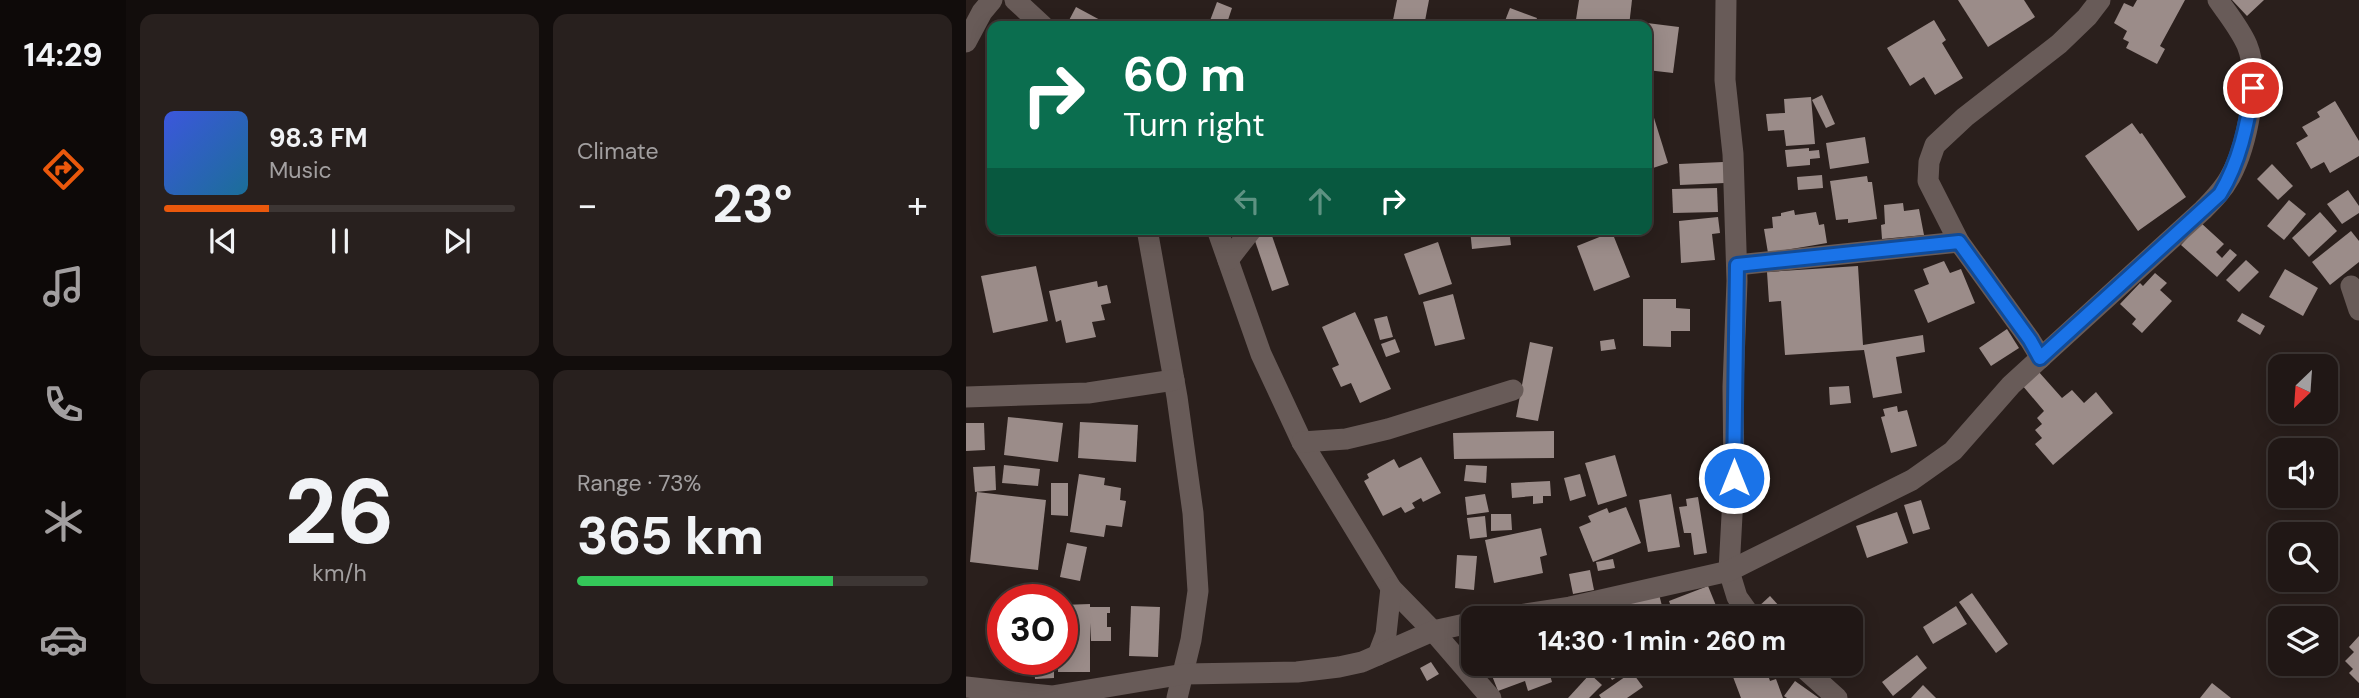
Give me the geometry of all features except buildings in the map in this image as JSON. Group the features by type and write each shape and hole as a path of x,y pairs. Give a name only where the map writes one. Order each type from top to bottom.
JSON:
{"street":[{"path":"966,42 982,12 992,0"},
{"path":"1015,0 1038,21"},
{"path":"1726,0 1725,80 1733,154 1737,265 1734,478 1729,571 1737,597 1743,606"},
{"path":"2040,358 2030,340 1959,242 1928,181 1929,162 1935,145 1965,117 2059,44 2100,0"},
{"path":"1574,606 1729,571 1912,480 1953,452 2011,385 2220,194 2231,176 2247,124 2253,88 2251,59 2248,46 2218,0"},
{"path":"1148,235 1174,380 1193,513 1198,591 1184,674 1177,698"},
{"path":"1219,235 1261,354 1302,442 1391,588 1433,631 1485,695"},
{"path":"1228,260 1247,235"},
{"path":"1737,265 1959,242"},
{"path":"2351,286 2359,310"},
{"path":"966,397 1088,393 1174,380"},
{"path":"1302,442 1346,439 1388,429 1513,390"},
{"path":"1378,655 1388,624 1391,588"},
{"path":"966,687 1052,697 1184,674 1297,672 1339,667 1362,662 1433,631 1461,625"},
{"path":"1812,676 1837,698"}],"route":[{"path":"1734,478 1737,265 1959,242 2030,340 2040,358 2220,194 2237,159 2253,88"}]}
